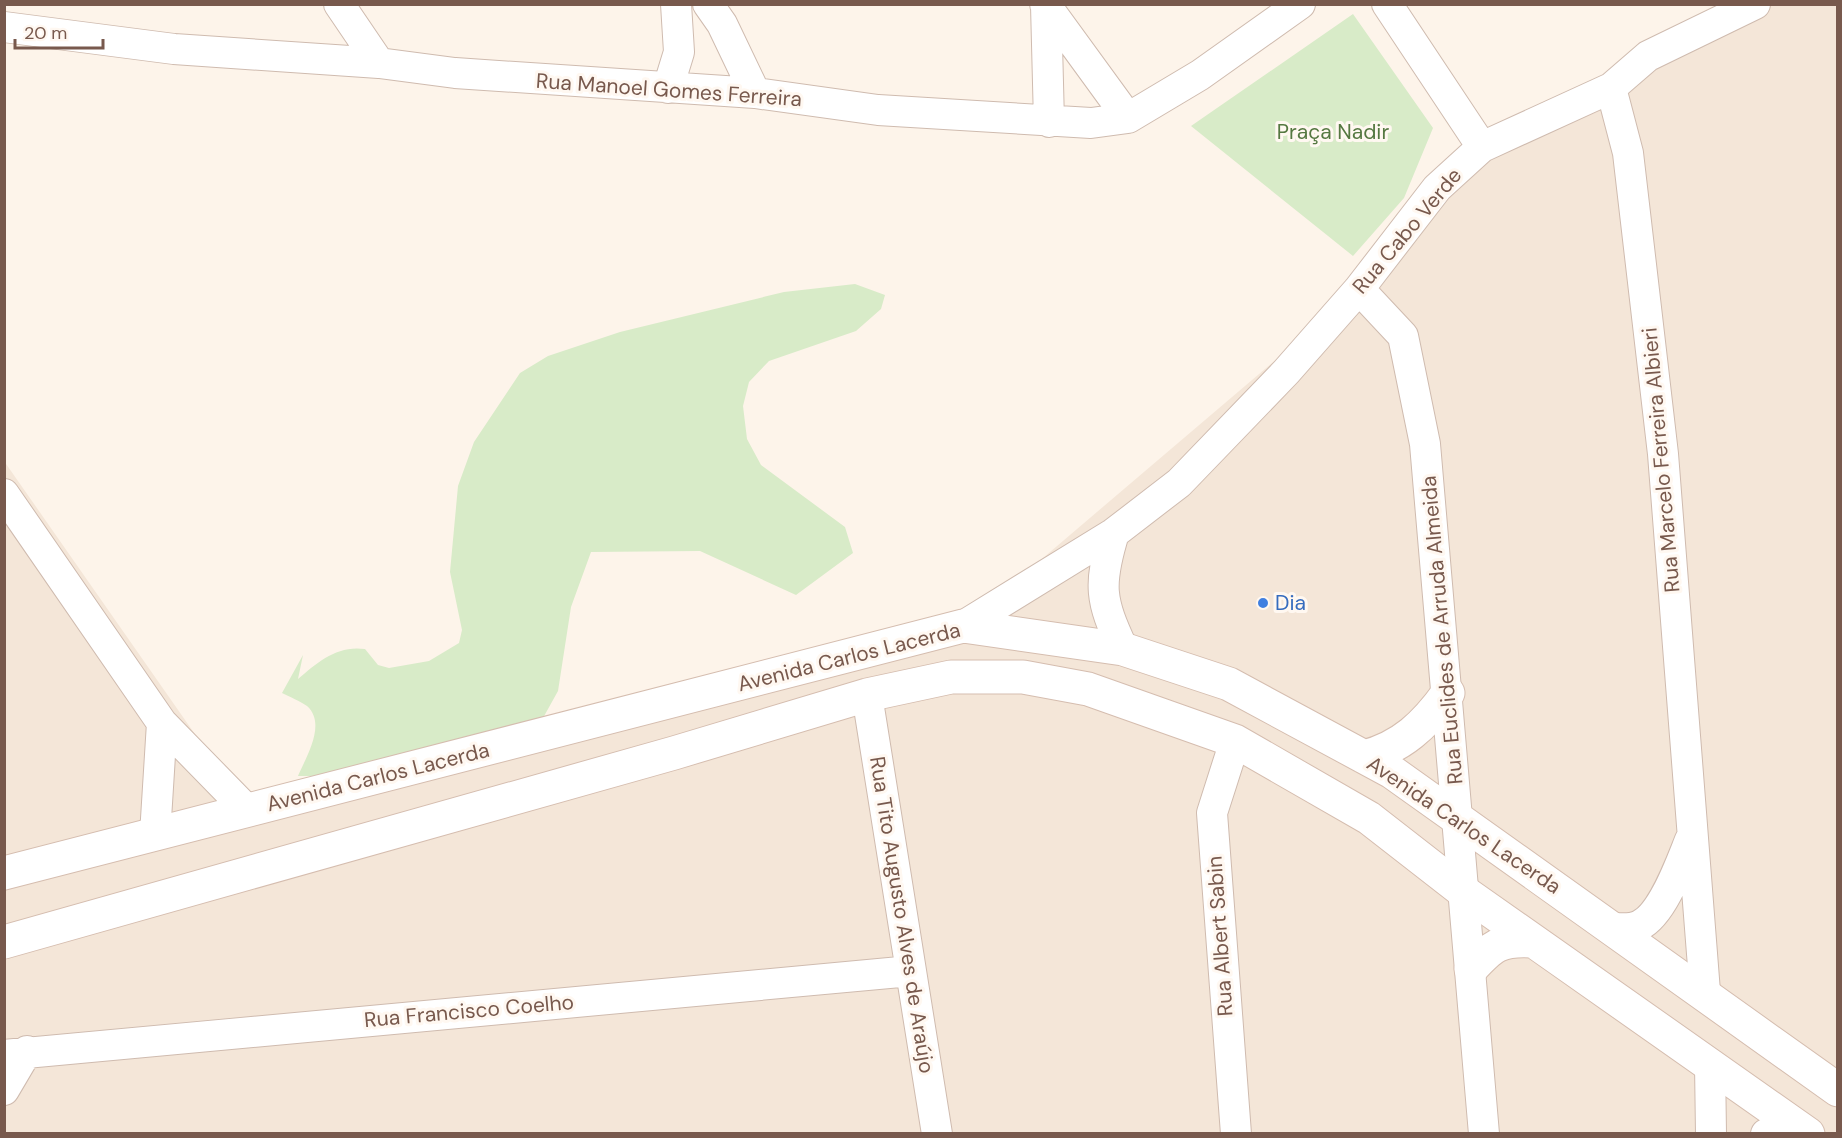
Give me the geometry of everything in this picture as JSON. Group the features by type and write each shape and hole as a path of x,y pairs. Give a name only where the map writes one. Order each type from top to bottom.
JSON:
{"main road":[{"name":"Avenida Carlos Lacerda","path":"4,873 963,626 1123,649 1229,684 1392,772 1705,992 1838,1090"},
{"name":"Avenida Carlos Lacerda","path":"4,942 674,753 867,696 951,677 1023,676 1088,689 1235,741 1369,818 1464,892 1710,1065 1788,1130"},
{"path":"1364,757 1386,752 1410,737 1432,716 1448,693"},
{"path":"1471,969 1486,952 1503,941 1532,941"}],"street":[{"path":"339,4 379,63"},
{"path":"668,88 679,52 676,4"},
{"path":"708,4 722,24 755,93"},
{"name":"Rua Manoel Gomes Ferreira","path":"11,20 174,50 379,63 455,73 755,93 878,110 1091,123 1128,118 1200,75 1300,4"},
{"path":"1387,4 1482,147"},
{"name":"Rua Cabo Verde","path":"963,626 1114,533 1179,483 1286,372 1359,289 1437,188 1482,147 1611,88 1648,56 1755,4"},
{"path":"1045,5 1128,118"},
{"path":"1045,5 1049,122"},
{"name":"Rua Marcelo Ferreira Albieri","path":"1611,88 1628,153 1663,454 1705,992"},
{"name":"Rua Euclides de Arruda Almeida","path":"1359,289 1403,336 1425,444 1484,1134"},
{"path":"4,494 162,723 248,811"},
{"path":"1114,533 1103,569 1102,592 1110,622 1123,649"},
{"name":"Rua Tito Augusto Alves de Araújo","path":"867,696 937,1134"},
{"path":"154,835 162,723"},
{"name":"Rua Albert Sabin","path":"1235,741 1212,813 1236,1134"},
{"name":"Rua Marcelo Ferreira Albieri","path":"1612,928 1630,929 1643,925 1654,912 1674,879 1692,834"},
{"name":"Rua Francisco Coelho","path":"4,1090 16,1053 911,971"},
{"path":"1710,1065 1711,1134"}],"shaded area":[{"path":"1757,5 1837,5 1837,1133 5,1133 4,461 248,810 963,626 1359,289 1482,147"}],"green space":[{"name":"Praça Nadir","path":"1353,14 1433,128 1404,198 1353,256 1191,126"},
{"path":"855,284 885,295 881,309 856,331 769,361 749,382 743,406 747,439 761,465 845,527 853,553 796,595 700,551 591,552 571,607 558,691 543,718 328,776 298,776 313,741 315,722 313,713 307,706 282,693 303,655 298,679 328,656 337,652 355,648 365,649 378,665 389,668 429,661 459,643 462,630 450,572 458,486 474,442 520,373 548,356 620,332 784,292"}],"place":[{"name":"Dia","path":"1263,603"}]}
